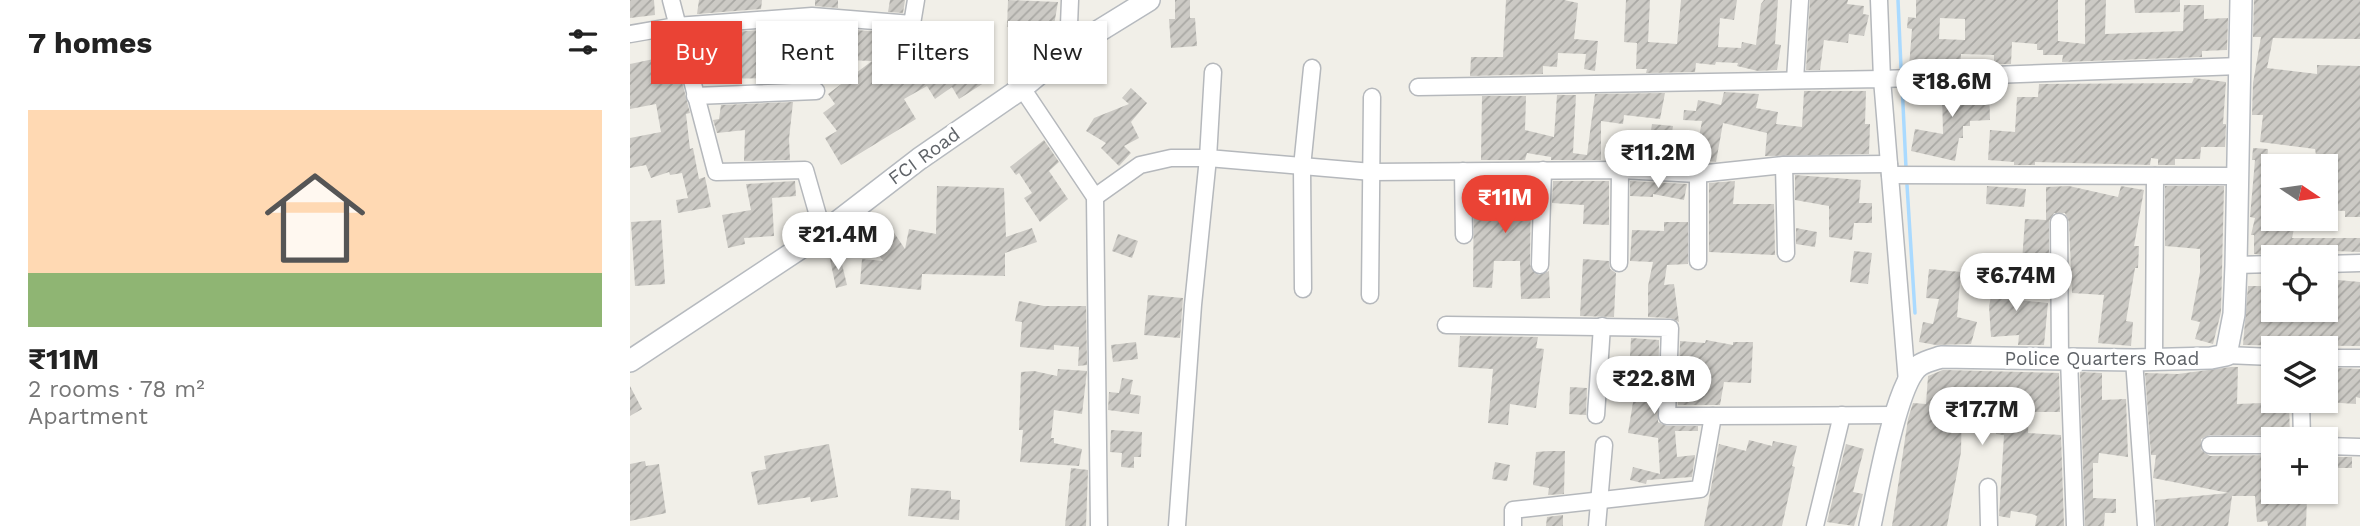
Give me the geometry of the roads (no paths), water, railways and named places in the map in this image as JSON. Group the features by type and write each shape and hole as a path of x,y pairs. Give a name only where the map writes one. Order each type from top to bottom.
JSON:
{"street":[{"path":"671,0 675,21"},
{"path":"714,21 812,8 912,24 916,0"},
{"path":"1069,21 1070,0"},
{"name":"FCI Road","path":"1107,26 1149,0"},
{"path":"1795,80 1800,0"},
{"path":"1870,526 1896,415 1907,382 1882,79 1879,0"},
{"name":"Police Quarters Road","path":"1907,382 1919,365 1941,357 2144,359 2211,358 2226,355 2234,314 2241,0"},
{"path":"630,34 651,30"},
{"path":"1418,86 1882,79 2240,66"},
{"path":"1303,289 1302,167 1312,68"},
{"path":"1178,526 1213,72"},
{"path":"692,84 716,172 805,170 822,233"},
{"name":"FCI Road","path":"631,356 822,233 919,159 1027,84"},
{"path":"1022,88 1095,197 1099,526"},
{"path":"695,96 816,91"},
{"path":"1370,295 1372,97"},
{"path":"1095,197 1140,165 1171,158 1208,158 1372,172 1620,170 1698,174 1784,164 1890,170 2237,176"},
{"path":"1784,164 1786,253"},
{"path":"1540,265 1543,170"},
{"path":"1619,263 1620,170"},
{"path":"1463,171 1464,235"},
{"path":"1698,174 1698,261"},
{"path":"2146,526 2144,359 2155,176"},
{"path":"2059,222 2075,526"},
{"path":"2338,264 2360,263"},
{"path":"2236,265 2261,264"},
{"path":"1446,325 1670,328 1667,416 1896,415"},
{"path":"1595,415 1602,326"},
{"path":"2226,355 2261,356"},
{"path":"2338,358 2360,358"},
{"path":"1815,526 1842,415"},
{"path":"1514,526 1513,510 1700,489 1713,416"},
{"path":"1597,526 1597,501 1604,445"},
{"path":"2210,445 2261,445"},
{"path":"2338,446 2360,447"},
{"path":"1988,487 1989,526"}],"waterway":[{"path":"1898,0 1901,68"},
{"path":"1902,84 1906,168"},
{"path":"1907,185 1915,313"}]}
